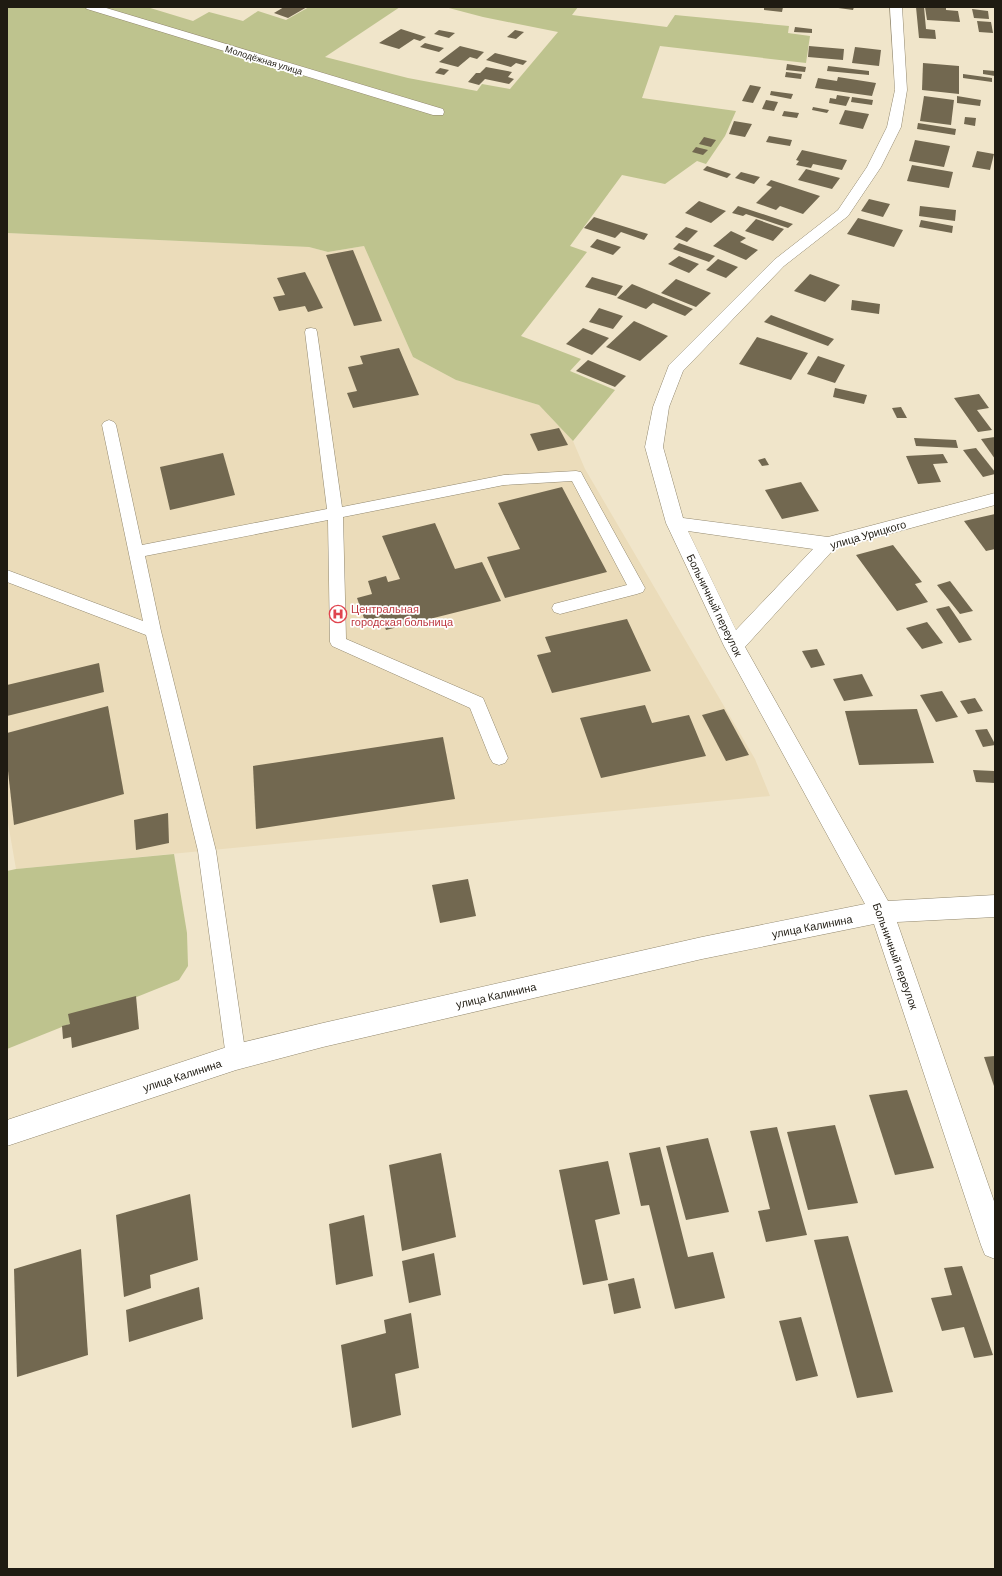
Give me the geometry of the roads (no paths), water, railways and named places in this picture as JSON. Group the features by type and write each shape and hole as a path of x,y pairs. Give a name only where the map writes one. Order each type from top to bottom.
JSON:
{"street":[{"name":"Молодёжная улица","path":"91,7 438,112"},
{"name":"Больничный переулок","path":"896,7 901,90 894,127 874,167 844,213 779,264 704,337 676,369 661,407 654,447 675,523 734,646 882,912 995,1245"},
{"name":"улица Урицкого","path":"734,646 828,544 995,499"},
{"path":"675,523 828,544"},
{"name":"улица Калинина","path":"7,1133 236,1057 323,1035 702,948 882,912 995,906"}],"lane":[{"path":"311,332 335,513 338,642 477,703 499,758"},
{"path":"109,425 153,631 207,851 236,1057"},
{"path":"136,552 504,480 576,476 637,588 560,608"},
{"path":"7,576 153,631"}],"place":[{"name":"Центральная городская больница","path":"338,614"}]}
